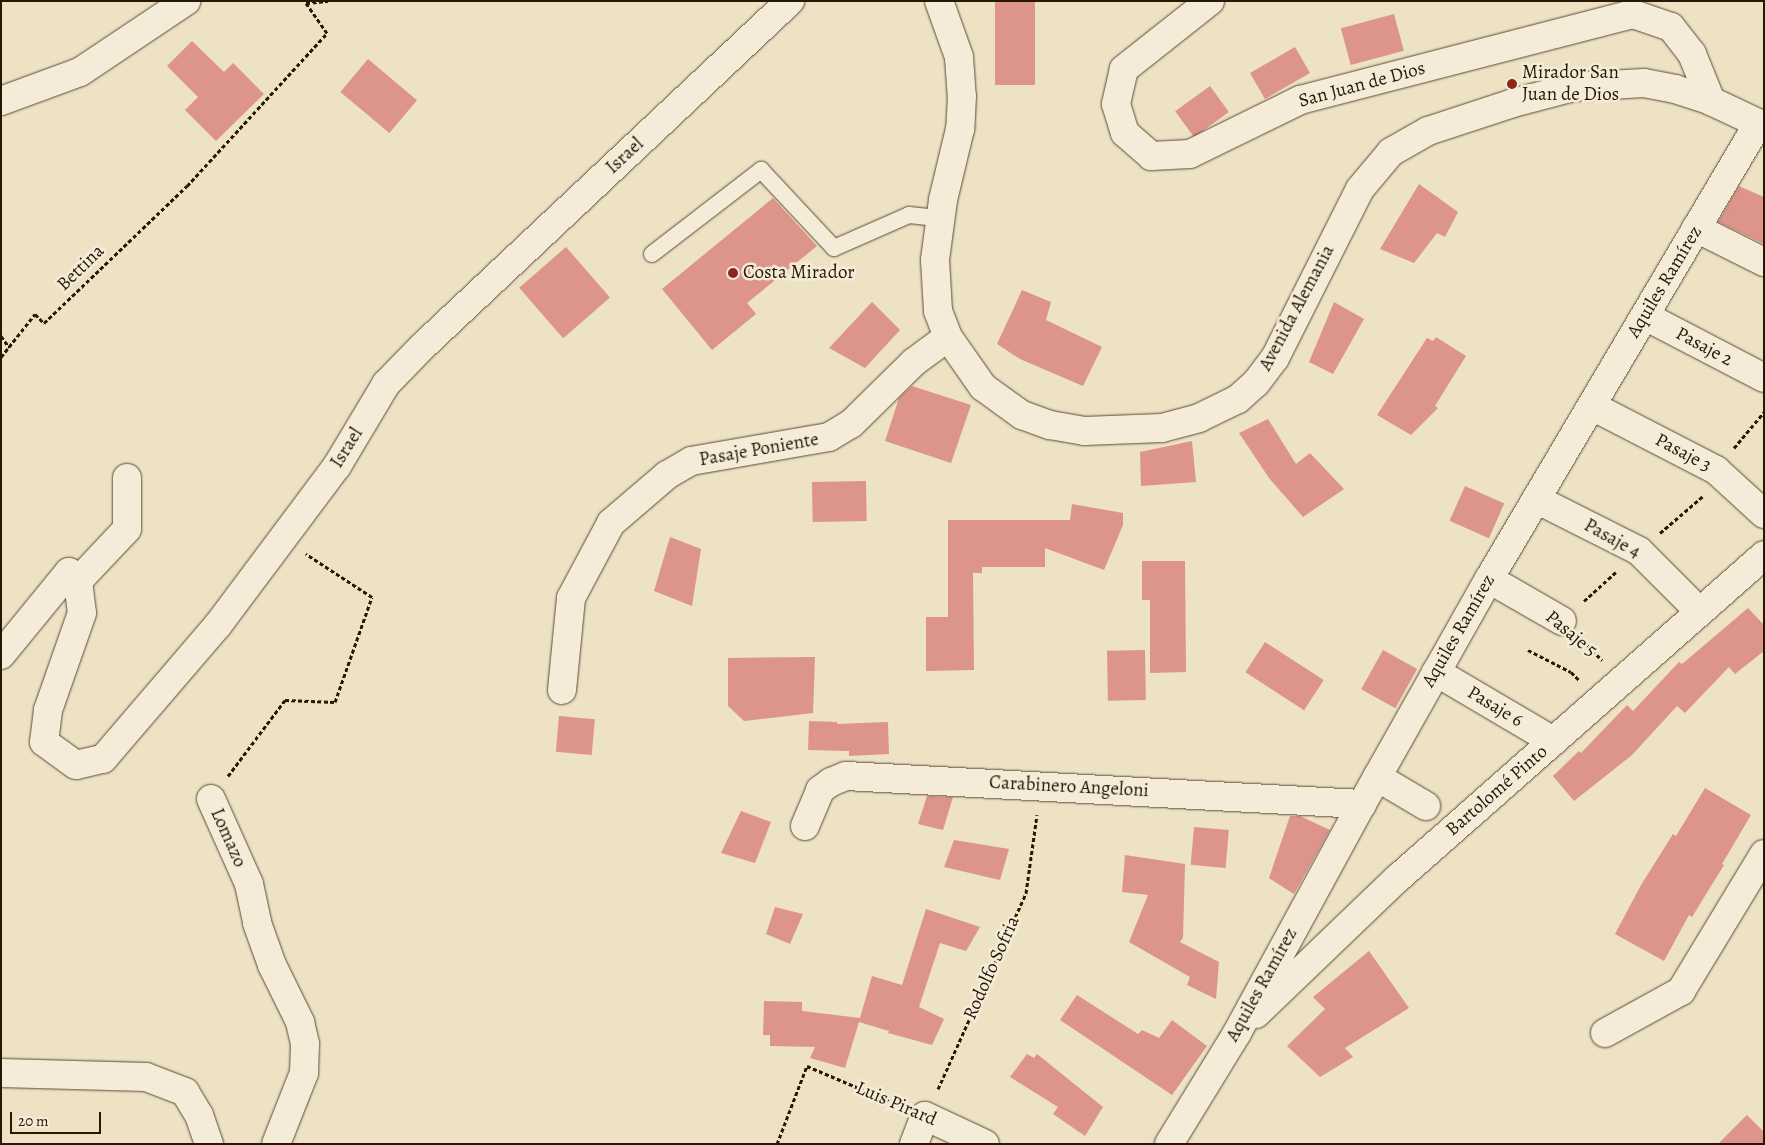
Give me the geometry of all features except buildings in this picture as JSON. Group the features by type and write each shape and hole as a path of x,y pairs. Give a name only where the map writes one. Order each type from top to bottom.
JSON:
{"street":[{"path":"1,101 80,72 186,1"},
{"name":"Israel","path":"78,581 82,612 48,710 44,742 76,764 103,760 218,625 337,466 386,384 422,346 790,1"},
{"name":"Avenida Alemania","path":"939,1 959,57 962,96 960,129 940,218 935,260 935,287 938,311 948,337 983,387 1022,415 1050,425 1084,431 1162,428 1199,418 1238,399 1256,383 1275,358 1360,190 1391,152 1428,131 1513,103 1574,87 1644,84 1675,89 1711,101 1761,125"},
{"name":"San Juan de Dios","path":"1210,1 1124,69 1116,104 1125,133 1151,156 1190,154 1300,100 1633,14 1671,27 1692,54 1711,101"},
{"name":"Aquiles Ramírez","path":"1169,1144 1237,1033 1362,804 1489,579 1696,228 1761,125"},
{"path":"1696,228 1764,262"},
{"name":"Pasaje 2","path":"1645,316 1764,378"},
{"name":"Pasaje Poniente","path":"562,690 571,598 611,523 668,475 691,461 829,437 851,424 914,362 948,337"},
{"name":"Pasaje 3","path":"1592,406 1716,470 1764,514"},
{"path":"1,655 69,572 78,581 128,529 127,478"},
{"name":"Pasaje 4","path":"1536,499 1639,552 1700,612"},
{"name":"Bartolomé Pinto","path":"1237,1033 1398,878 1764,555"},
{"name":"Pasaje 5","path":"1489,579 1562,621"},
{"name":"Pasaje 6","path":"1436,672 1554,741"},
{"name":"Carabinero Angeloni","path":"805,826 820,790 831,782 846,776 1042,785 1362,804"},
{"path":"1377,777 1426,806"},
{"name":"Lomazo","path":"211,799 249,884 257,923 266,948 300,1022 305,1044 304,1074 276,1144"},
{"path":"1605,1033 1682,991 1764,854"},
{"path":"1,1073 146,1076 185,1092 199,1115 209,1144"},
{"path":"914,1144 925,1116"},
{"name":"Luis Pirard","path":"925,1116 985,1144"}],"lane":[{"path":"652,254 761,170 834,248 909,215 940,218"}],"path":[{"name":"Bettina","path":"1,357 35,314 44,323 187,186 327,33 306,3 328,1"},
{"path":"1,336 9,347"},
{"path":"1562,621 1710,490 1716,470 1764,412"},
{"name":"Lomazo","path":"211,799 285,700 334,702 372,597 283,538"},
{"name":"Pasaje 5","path":"1562,621 1623,680"},
{"name":"Pasaje 5","path":"1528,650 1571,672"},
{"name":"Rodolfo Sofria","path":"925,1116 1026,893 1042,785"},
{"name":"Luis Pirard","path":"777,1144 807,1066 925,1116"}],"place":[{"name":"Mirador San Juan de Dios","path":"1512,84"},
{"name":"Costa Mirador","path":"733,273"}]}
